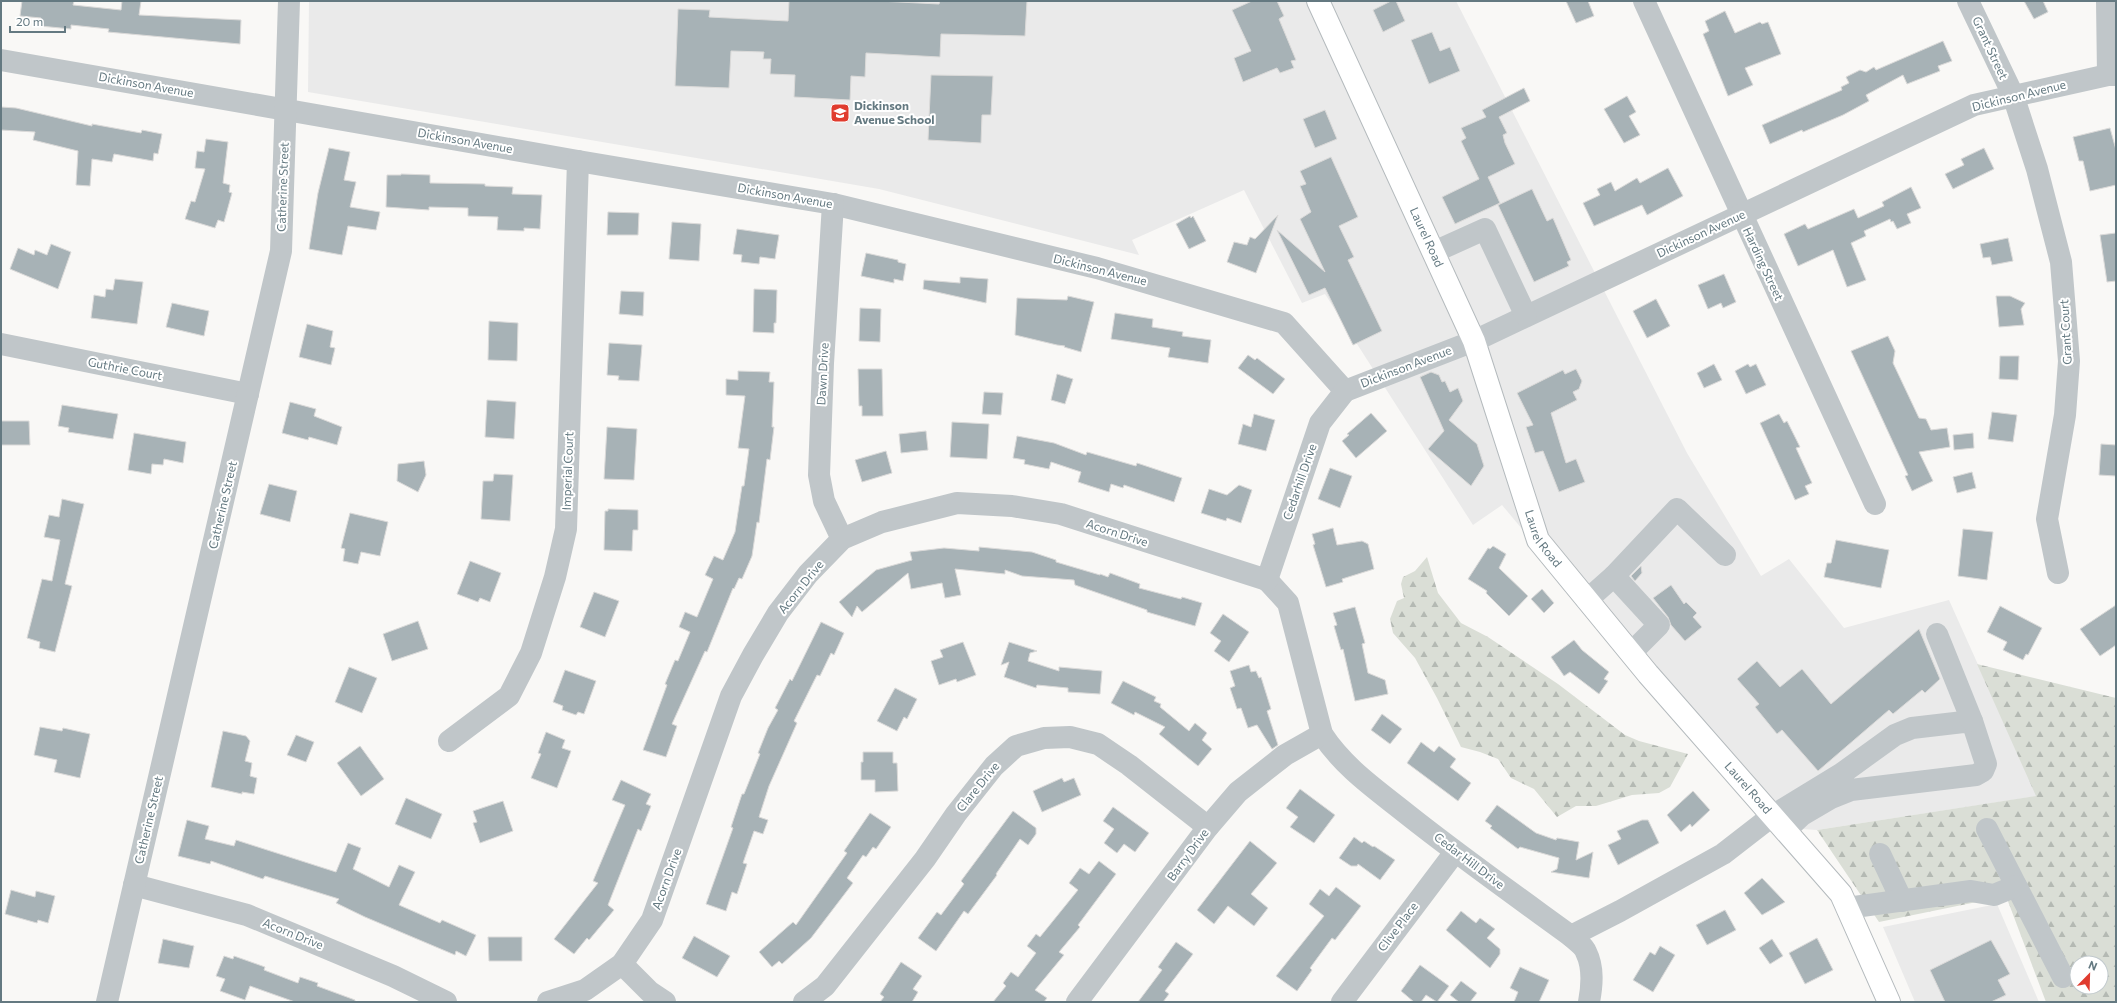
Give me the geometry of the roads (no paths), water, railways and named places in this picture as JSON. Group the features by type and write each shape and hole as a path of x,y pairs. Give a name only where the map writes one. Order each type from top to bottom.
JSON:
{"main road":[{"name":"Laurel Road","path":"1318,1 1474,341 1538,540 1631,653 1778,824 1841,894 1889,1002"}],"street":[{"name":"Catherine Street","path":"107,1002 281,250 289,1"},
{"name":"Harding Street","path":"1644,1 1875,504"},
{"name":"Grant Street","path":"1968,1 2013,96"},
{"path":"2107,1 2112,75"},
{"name":"Dickinson Avenue","path":"1,60 833,204 1129,276 1284,323 1345,391 1474,341 1974,106 2013,96 2112,75"},
{"name":"Grant Court","path":"2013,96 2037,169 2061,262 2069,361 2065,415 2047,519 2058,573"},
{"name":"Imperial Court","path":"449,741 509,696 531,653 555,577 566,529 578,161"},
{"name":"Dawn Drive","path":"833,204 823,363 819,475 824,501 842,539"},
{"path":"1434,252 1485,229 1526,316"},
{"name":"Guthrie Court","path":"1,344 248,394"},
{"name":"Cedarhill Drive","path":"1267,580 1320,423 1345,391"},
{"name":"Acorn Drive","path":"548,1002 585,990 622,964 652,920 731,696 778,612 808,574 842,539 882,522 957,503 1012,506 1060,514 1267,580"},
{"path":"1587,600 1614,576 1677,509 1725,555"},
{"path":"1614,576 1659,625 1631,653"},
{"name":"Cedar Hill Drive","path":"1267,580 1288,603 1322,734 1334,752 1350,769 1455,852 1571,936 1586,951 1590,967 1592,987 1589,1002"},
{"path":"1846,782 1976,775 1983,771 1986,764 1972,721 1937,634"},
{"path":"1571,936 1620,912 1778,824 1846,782 1895,736 1912,728 1972,721"},
{"name":"Barry Drive","path":"1077,1002 1161,892 1208,826 1244,788 1285,755 1322,734"},
{"name":"Clare Drive","path":"804,1002 825,986 925,859 956,814 994,766 1016,746 1044,738 1070,737 1098,744 1129,765 1208,826"},
{"path":"1987,829 2063,977"},
{"name":"Clive Place","path":"1342,1002 1455,852"},
{"path":"1880,854 1902,901"},
{"name":"Acorn Drive","path":"134,885 247,915 393,976 446,1002"},
{"path":"1848,908 1970,891 1994,895 2016,886"},
{"path":"622,964 650,992 665,1002"}],"place":[{"name":"Dickinson Avenue School","path":"840,113"}]}
